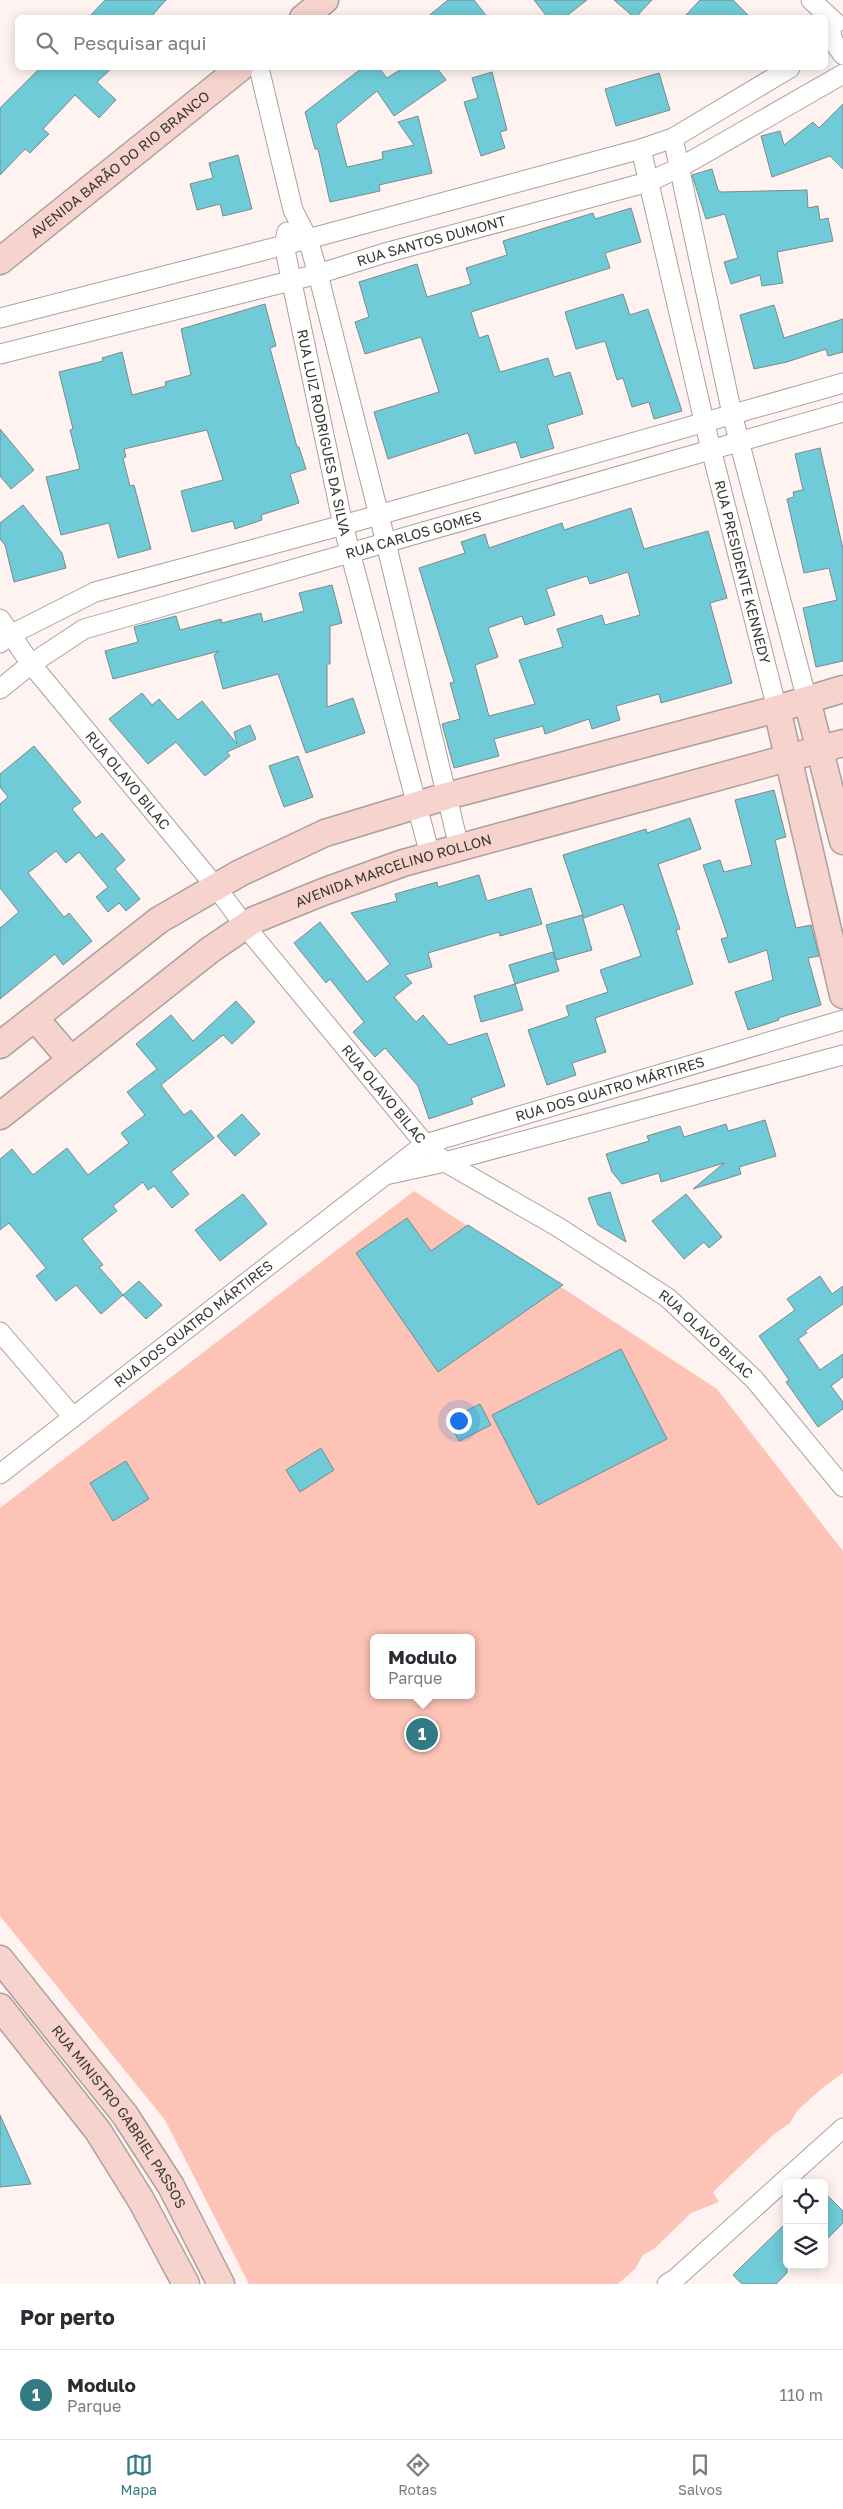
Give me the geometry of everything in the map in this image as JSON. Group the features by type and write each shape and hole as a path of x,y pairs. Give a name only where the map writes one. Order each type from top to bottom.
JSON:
{"main road":[{"path":"307,15 325,0"},
{"name":"AVENIDA BARÃO DO RIO BRANCO","path":"0,260 238,70"},
{"path":"0,1045 159,920 216,887 325,833 447,796 843,690"},
{"name":"RUA PRESIDENTE KENNEDY","path":"807,700 832,746 843,841"},
{"name":"RUA PRESIDENTE KENNEDY","path":"777,709 843,995"},
{"name":"AVENIDA MARCELINO ROLLON","path":"0,1116 210,950 254,920 322,892 430,855 832,746"},
{"path":"35,1018 71,1060"},
{"name":"RUA MINISTRO GABRIEL PASSOS","path":"0,1959 126,2115 171,2186 220,2284"},
{"name":"RUA MINISTRO GABRIEL PASSOS","path":"0,2007 98,2131 140,2200 186,2284"}],"street":[{"path":"811,0 827,15"},
{"path":"828,17 838,41"},
{"name":"RUA LUIZ RODRIGUES DA SILVA","path":"259,70 293,210 308,239 318,274 386,543 459,847"},
{"path":"0,318 308,239 640,149 673,138 787,70"},
{"name":"RUA SANTOS DUMONT","path":"0,354 318,274 385,253 648,182 679,168 843,74"},
{"name":"RUA PRESIDENTE KENNEDY","path":"673,138 732,414 807,700"},
{"name":"RUA PRESIDENTE KENNEDY","path":"640,149 704,421 777,709"},
{"name":"RUA LUIZ RODRIGUES DA SILVA","path":"293,210 284,245 293,280 343,525 352,552 430,855"},
{"path":"6,638 95,592 343,525 843,383"},
{"name":"RUA CARLOS GOMES","path":"0,689 31,664 84,629 739,440 843,412"},
{"path":"738,553 767,548"},
{"name":"RUA OLAVO BILAC","path":"0,619 6,638 31,664 216,887 425,1144 445,1162 558,1227 668,1298 754,1378 842,1482"},
{"name":"RUA DOS QUATRO MÁRTIRES","path":"0,1474 425,1144 843,1020"},
{"name":"RUA DOS QUATRO MÁRTIRES","path":"387,1175 445,1162 843,1055"},
{"path":"690,1065 699,1094"},
{"path":"0,1332 73,1417"},
{"path":"674,2282 843,2128"}],"shaded area":[{"path":"414,1191 717,1389 843,1551 843,2073 821,2089 797,2111 790,2123 773,2135 713,2192 719,2202 691,2213 655,2248 643,2255 635,2269 618,2284 249,2284 165,2120 0,1916 0,1508"}],"building":[{"path":"105,0 166,0 153,15 91,15"},
{"path":"448,0 474,0 486,15 430,15"},
{"path":"534,0 587,0 568,15 546,15"},
{"path":"614,0 652,0 638,15 632,15"},
{"path":"700,0 733,0 748,15 686,15"},
{"path":"38,70 110,70 97,82 116,100 99,118 75,95 43,129 49,134 30,153 25,149 0,175 0,108"},
{"path":"359,70 381,70 387,78 400,70 438,70 446,80 394,116 377,91 336,125 347,167 383,159 382,152 414,145 398,122 418,116 432,173 379,185 380,191 330,202 318,149 315,149 305,112"},
{"path":"492,72 507,130 500,132 505,148 481,156 464,102 478,98 472,78"},
{"path":"659,73 670,110 616,126 605,89"},
{"path":"843,104 843,169 830,156 772,177 761,136 780,131 784,145 813,122 819,128"},
{"path":"238,155 252,209 223,216 220,204 197,210 190,184 213,178 209,163"},
{"path":"712,169 718,190 721,192 807,190 808,208 818,206 820,220 828,218 833,241 777,252 783,283 762,286 760,275 731,284 724,262 738,258 725,214 706,219 692,175"},
{"path":"631,208 641,242 605,253 610,268 471,312 479,338 488,335 500,372 548,358 554,377 570,372 583,414 547,425 554,448 521,458 516,442 475,454 468,433 388,459 374,412 439,392 421,337 365,354 355,322 369,317 359,282 417,264 427,297 471,284 466,268 507,255 503,241 593,213 595,219"},
{"path":"623,294 630,315 648,309 682,411 654,419 649,402 632,407 623,378 617,380 605,341 576,349 565,312"},
{"path":"265,304 276,346 270,348 297,447 299,447 306,469 290,474 299,503 261,515 262,520 235,529 233,521 192,532 181,491 223,480 207,430 124,449 126,457 123,458 130,486 134,485 151,549 118,558 109,523 61,535 46,477 80,469 70,430 73,429 59,372 103,361 102,358 122,352 132,395 166,386 165,382 191,375 181,329"},
{"path":"774,305 784,338 843,319 843,352 828,356 826,349 787,362 754,369 740,315"},
{"path":"0,429 34,470 11,489 0,476"},
{"path":"820,448 843,549 843,661 816,667 803,608 837,600 829,568 804,573 787,499 794,497 793,492 803,490 795,454"},
{"path":"23,505 62,553 66,568 14,582 5,545 0,539 0,523"},
{"path":"631,508 644,549 708,531 727,598 710,603 732,683 661,703 659,694 616,706 620,720 592,729 589,719 545,734 543,726 494,739 499,756 454,768 442,724 460,719 450,683 454,682 419,568 465,553 461,542 485,534 489,548 562,523 564,530","holes":["628,572 640,615 605,625 602,615 557,629 563,647 519,660 535,704 489,716 475,665 498,657 488,628 522,616 525,625 555,615 546,589 587,576 590,584"]},
{"path":"332,585 342,623 330,626 330,664 327,664 327,707 353,698 365,733 306,753 278,674 223,689 214,655 219,651 113,679 105,651 138,642 134,627 176,616 180,630 221,619 222,623 261,613 263,622 304,611 299,593"},
{"path":"142,693 152,705 159,699 178,720 202,701 237,744 234,732 250,725 256,739 227,752 230,756 205,776 176,742 148,764 109,719"},
{"path":"34,746 81,802 72,809 96,838 102,833 125,860 115,869 140,899 126,911 119,903 108,912 96,897 108,887 79,852 66,863 56,851 28,873 64,917 69,913 92,941 63,965 55,954 0,999 0,928 19,912 0,888 0,804 8,797 0,787 0,774"},
{"path":"298,756 313,797 284,807 269,766"},
{"path":"774,790 786,837 775,840 796,928 811,925 819,956 808,958 821,1005 778,1018 779,1020 748,1030 735,992 773,980 767,950 729,963 721,939 728,937 703,865 720,860 724,872 752,865 735,800"},
{"path":"690,818 701,849 658,864 680,929 676,930 693,984 595,1018 606,1052 572,1063 576,1075 547,1085 528,1030 569,1016 566,1006 608,992 600,970 641,956 623,904 584,918 563,855 646,829 647,833"},
{"path":"479,875 487,901 531,888 542,924 500,936 499,932 428,953 432,967 405,975 412,983 394,997 416,1022 423,1015 449,1045 487,1033 505,1086 471,1098 473,1104 429,1119 418,1086 385,1048 375,1057 353,1032 364,1022 330,979 326,983 294,943 320,922 367,982 390,964 351,913 397,901 395,894 437,882 438,887"},
{"path":"582,915 592,950 556,960 546,925"},
{"path":"553,952 559,971 515,984 509,965"},
{"path":"515,984 523,1010 481,1022 474,996"},
{"path":"236,1001 255,1022 232,1044 223,1035 161,1085 184,1115 191,1110 214,1138 171,1172 189,1194 172,1208 154,1186 148,1190 143,1182 113,1206 117,1211 82,1239 103,1265 99,1267 123,1295 101,1314 76,1285 56,1301 36,1276 46,1268 9,1223 0,1230 0,1159 12,1149 33,1175 67,1148 88,1175 129,1143 121,1133 145,1115 127,1092 157,1069 136,1044 171,1015 193,1041"},
{"path":"242,1114 260,1134 235,1156 217,1136"},
{"path":"765,1120 776,1156 739,1167 741,1174 693,1189 724,1163 661,1182 659,1173 622,1184 612,1172 606,1154 649,1141 647,1136 680,1126 684,1137 726,1124 728,1131"},
{"path":"610,1192 626,1242 598,1225 588,1198"},
{"path":"243,1194 267,1224 220,1261 195,1230"},
{"path":"686,1194 722,1237 709,1248 704,1242 684,1259 652,1221"},
{"path":"407,1218 431,1251 468,1225 563,1285 438,1372 356,1253"},
{"path":"820,1276 832,1294 843,1286 843,1304 805,1331 807,1333 798,1339 820,1370 843,1354 843,1377 831,1386 843,1402 843,1409 818,1427 786,1382 789,1380 759,1336 795,1310 787,1299"},
{"path":"139,1281 162,1305 146,1319 123,1295"},
{"path":"621,1349 667,1439 538,1505 492,1415"},
{"path":"480,1404 491,1425 459,1441 448,1420"},
{"path":"321,1448 334,1470 300,1492 286,1470"},
{"path":"126,1461 149,1499 113,1521 90,1483"},
{"path":"0,2115 31,2184 0,2187"},
{"path":"828,2196 843,2211 843,2223 828,2238"},
{"path":"783,2226 783,2269 787,2269 787,2273 776,2284 742,2284 733,2275"}],"place":[{"name":"Modulo","path":"422,1734"}]}
